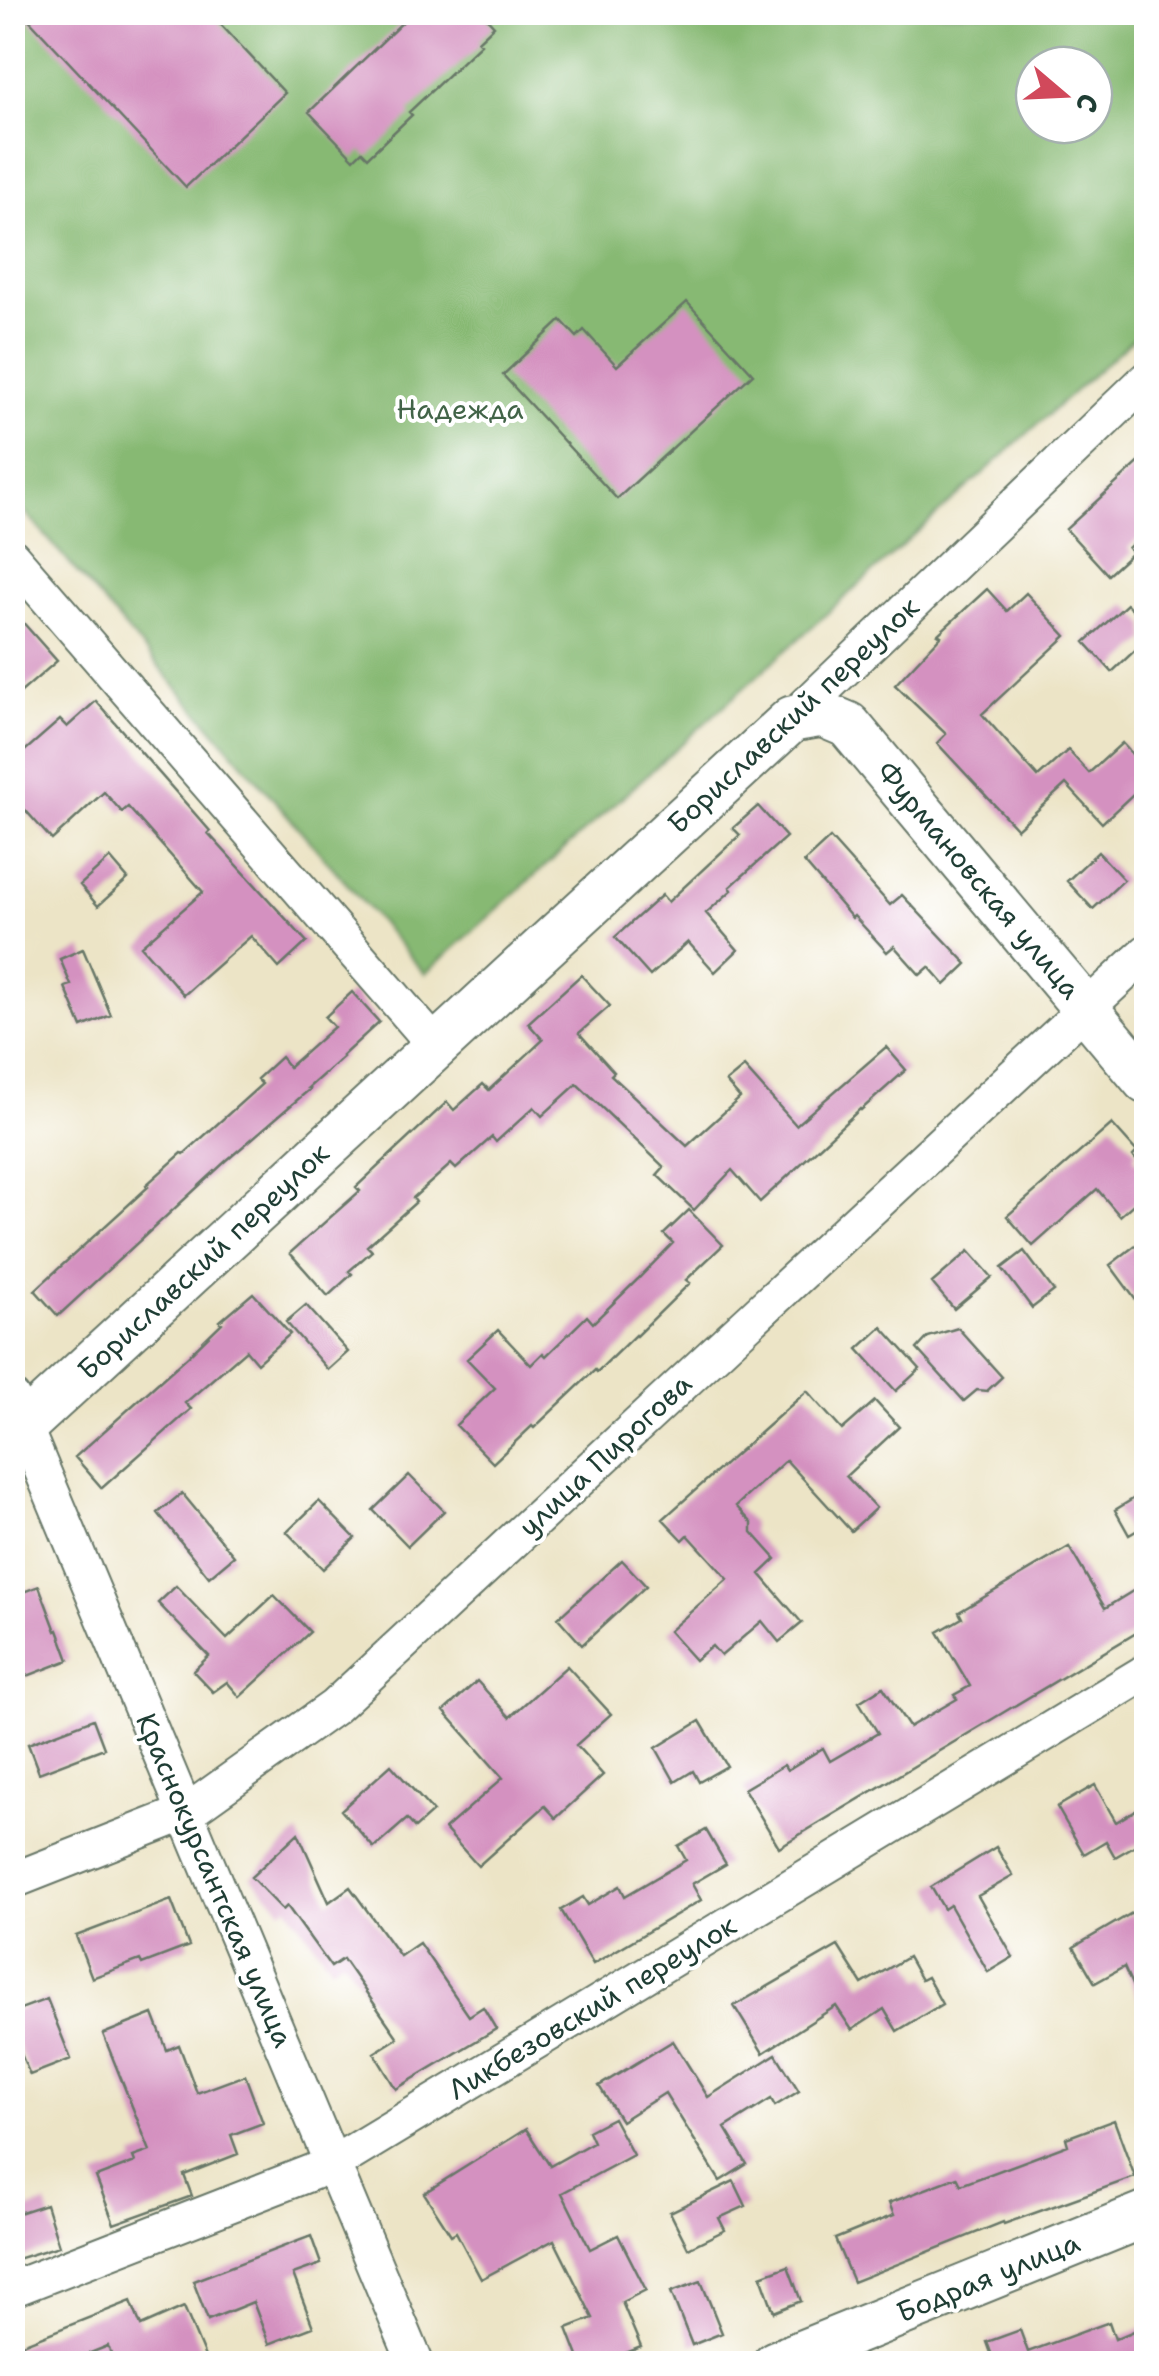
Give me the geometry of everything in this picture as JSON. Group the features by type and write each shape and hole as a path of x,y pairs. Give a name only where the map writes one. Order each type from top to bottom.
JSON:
{"street":[{"name":"Бориславский переулок","path":"17,1417 436,1046 792,718 1146,380"},
{"path":"12,557 436,1046"},
{"name":"Фурмановская улица","path":"792,718 822,714 848,726 1146,1081"},
{"name":"улица Пирогова","path":"12,1881 187,1812 334,1706 1146,952"},
{"name":"Краснокурсантская улица","path":"17,1417 187,1812 416,2364"},
{"name":"Ликбезовский переулок","path":"12,2289 333,2164 1146,1672"},
{"name":"Бодрая улица","path":"775,2364 1146,2214"}],"green space":[{"name":"Надежда","path":"12,13 1146,13 1146,327 425,974 13,498"}],"building":[{"path":"22,12 209,12 285,93 186,187"},
{"path":"413,12 481,12 494,26 478,41 481,44 368,157 362,151 354,159 309,112"},
{"path":"687,302 753,374 617,499 503,375 561,320 577,337 584,330 617,366"},
{"path":"1146,456 1146,531 1128,548 1132,553 1108,575 1066,529"},
{"path":"987,589 1007,611 1026,593 1066,636 982,714 1038,777 1068,750 1089,773 1122,743 1146,770 1146,782 1102,823 1066,784 1017,829 937,743 946,734 895,685 941,636 938,634"},
{"path":"1127,604 1146,625 1146,640 1112,672 1085,642"},
{"path":"12,610 57,661 12,700"},
{"path":"96,701 307,942 279,968 251,936 184,995 141,946 203,892 128,807 122,812 104,792 52,840 12,795 12,762 60,720 67,727"},
{"path":"758,806 786,837 706,913 738,950 715,972 688,942 650,976 615,937 662,895 668,902 740,835 733,828"},
{"path":"830,838 890,905 902,895 967,964 945,985 929,967 920,975 894,946 887,952 804,862"},
{"path":"1098,852 1124,880 1093,909 1067,881"},
{"path":"110,858 128,879 98,906 80,885"},
{"path":"83,949 111,1015 82,1027 65,987 71,985 60,959"},
{"path":"581,975 610,1006 579,1033 614,1072 611,1075 687,1146 740,1098 726,1082 744,1067 796,1125 886,1047 906,1070 760,1202 732,1170 694,1210 657,1175 664,1167 577,1084 542,1116 534,1107 496,1142 492,1137 456,1169 451,1164 367,1246 372,1251 328,1296 290,1253 360,1191 356,1187 447,1102 454,1110 483,1084 489,1090 543,1040 528,1023"},
{"path":"352,992 379,1022 58,1316 35,1290 146,1185 262,1084 257,1079 281,1057 289,1067 334,1027 325,1017"},
{"path":"1112,1124 1137,1152 1133,1156 1146,1172 1146,1193 1120,1216 1097,1189 1033,1246 1007,1216"},
{"path":"689,1210 723,1245 636,1336 493,1463 456,1425 495,1388 467,1359 498,1330 531,1365 543,1353 546,1356 587,1316 593,1323 638,1279 673,1243 664,1234"},
{"path":"1146,1237 1146,1314 1110,1265"},
{"path":"969,1251 992,1277 954,1309 932,1283"},
{"path":"1024,1251 1054,1291 1032,1308 1002,1268"},
{"path":"253,1293 290,1334 257,1363 246,1350 185,1403 191,1409 102,1488 75,1457"},
{"path":"306,1305 348,1352 328,1370 286,1322"},
{"path":"882,1327 920,1369 896,1391 858,1349"},
{"path":"958,1328 1002,1377 987,1391 977,1390 964,1401 917,1349 928,1337"},
{"path":"807,1391 842,1430 875,1401 899,1427 846,1476 876,1508 851,1531 786,1460 736,1506 776,1559 760,1574 802,1623 779,1642 762,1621 721,1656 712,1646 695,1660 669,1631 728,1579 688,1535 683,1540 663,1519"},
{"path":"409,1475 444,1511 408,1546 373,1510"},
{"path":"1146,1491 1146,1525 1129,1535 1115,1510"},
{"path":"182,1493 234,1556 209,1577 158,1513"},
{"path":"319,1501 355,1538 323,1569 287,1532"},
{"path":"1069,1547 1105,1608 1146,1583 1146,1627 779,1847 744,1789 823,1748 830,1761 878,1733 859,1702 883,1687 909,1727 957,1699 954,1695 970,1686 938,1632 962,1618 959,1612"},
{"path":"622,1560 646,1586 582,1645 558,1618"},
{"path":"39,1586 69,1660 12,1682 12,1596"},
{"path":"176,1586 227,1639 274,1595 310,1632 240,1697 227,1682 213,1692 193,1671 209,1656 158,1603"},
{"path":"567,1666 611,1714 576,1745 603,1775 556,1818 545,1806 478,1866 445,1829 503,1778 444,1711 477,1681 510,1717"},
{"path":"93,1719 104,1748 39,1773 28,1744"},
{"path":"700,1721 727,1766 699,1782 693,1771 675,1782 656,1748"},
{"path":"391,1765 433,1812 415,1828 407,1819 374,1848 341,1810"},
{"path":"1095,1785 1116,1822 1136,1810 1146,1829 1146,1839 1115,1857 1106,1841 1084,1854 1057,1807"},
{"path":"706,1830 726,1864 692,1884 701,1900 593,1964 561,1910 583,1897 588,1905 620,1886 625,1896 686,1860 678,1846"},
{"path":"298,1833 329,1902 350,1887 400,1956 419,1943 469,2016 483,2007 496,2029 396,2089 374,2053 398,2038 343,1959 331,1967 287,1906 283,1910 251,1877"},
{"path":"996,1847 1013,1876 978,1896 1013,1957 988,1972 950,1905 944,1909 931,1887"},
{"path":"171,1900 189,1946 92,1978 76,1936"},
{"path":"1132,1913 1146,1938 1146,2016 1124,1967 1095,1983 1074,1947"},
{"path":"838,1946 862,1984 908,1957 921,1980 927,1977 942,2004 897,2031 884,2009 852,2030 836,2006 763,2053 734,2006"},
{"path":"47,1999 71,2059 30,2075 12,2033 12,2012"},
{"path":"153,2014 167,2050 179,2045 197,2093 245,2075 263,2123 231,2135 238,2154 184,2175 192,2196 114,2224 96,2177 135,2162 133,2157 150,2151 103,2034"},
{"path":"673,2041 708,2097 776,2054 799,2091 775,2106 771,2099 725,2128 747,2164 720,2181 665,2093 621,2121 599,2086"},
{"path":"613,2118 633,2155 562,2193 590,2249 618,2235 646,2290 622,2302 641,2347 621,2355 625,2364 581,2364 567,2328 593,2318 554,2240 481,2279 456,2232 451,2235 424,2193 526,2129 550,2166 593,2142 588,2131"},
{"path":"1114,2120 1135,2177 1003,2222 853,2282 835,2239 894,2215 889,2203 957,2177 961,2185 1068,2145 1066,2138"},
{"path":"734,2181 746,2206 719,2218 725,2230 688,2248 670,2212"},
{"path":"46,2204 59,2246 17,2259 12,2244 12,2215"},
{"path":"311,2236 321,2264 293,2274 313,2327 269,2344 253,2302 208,2320 193,2281"},
{"path":"788,2266 801,2301 774,2312 761,2276"},
{"path":"701,2281 722,2333 692,2345 671,2292"},
{"path":"131,2301 141,2326 184,2307 208,2364 115,2364 108,2346 63,2364 12,2364 12,2348"},
{"path":"1109,2322 1115,2339 1146,2326 1146,2364 995,2364 987,2342 1020,2330 1028,2352"}]}
